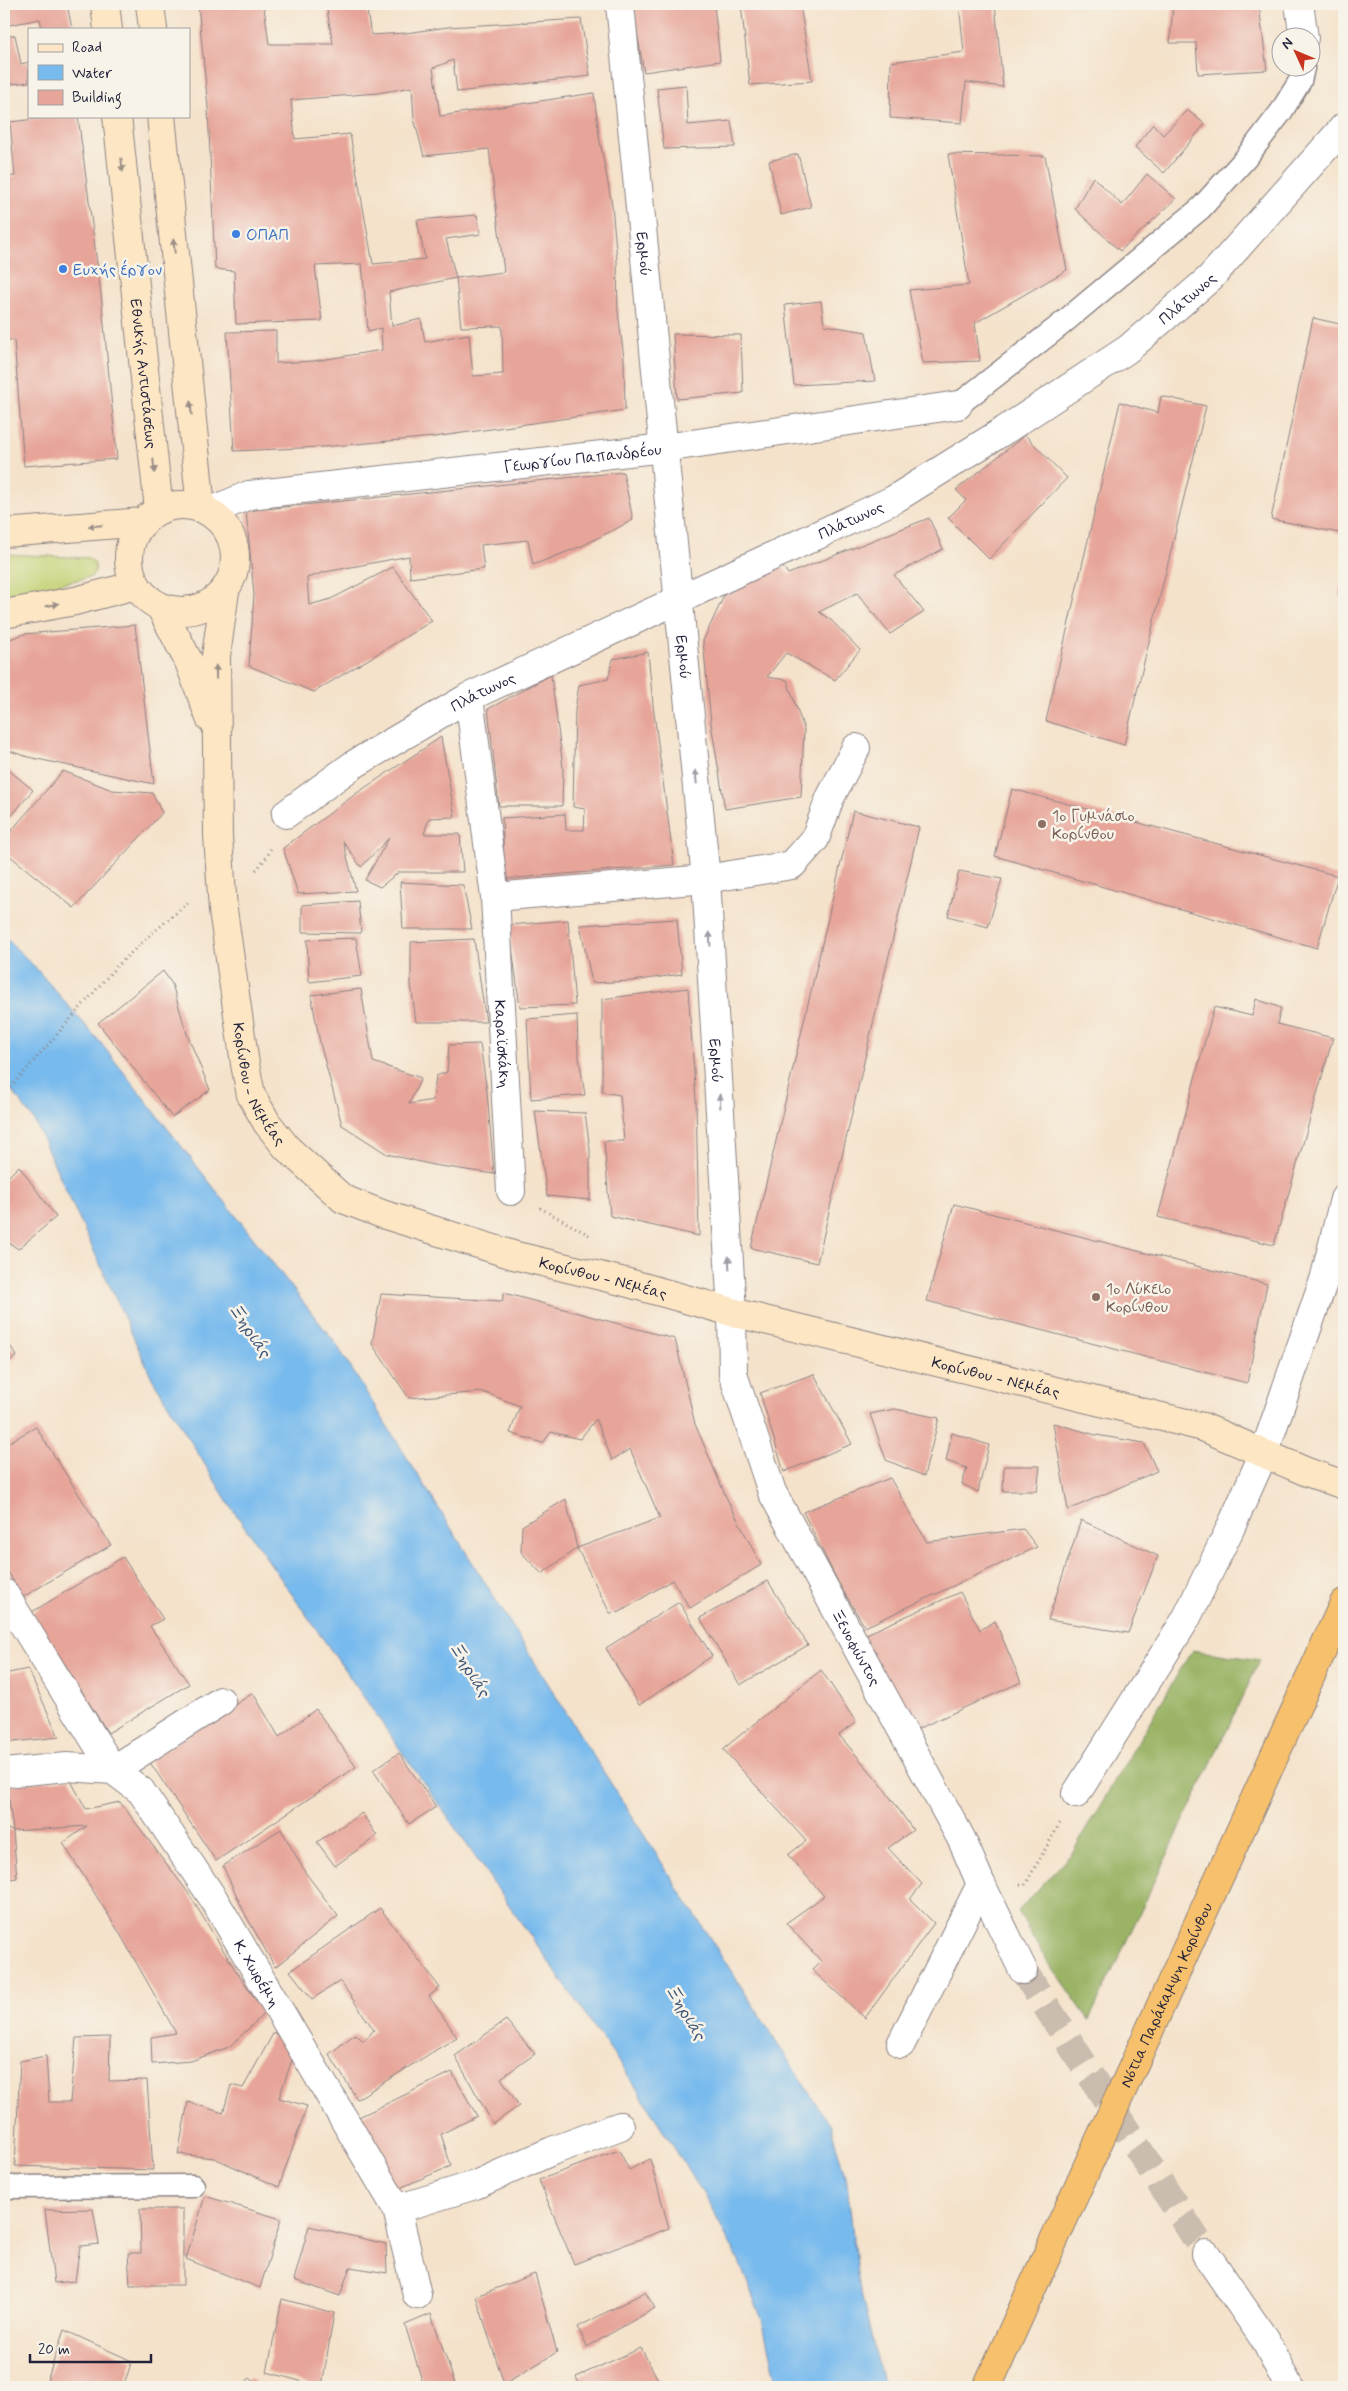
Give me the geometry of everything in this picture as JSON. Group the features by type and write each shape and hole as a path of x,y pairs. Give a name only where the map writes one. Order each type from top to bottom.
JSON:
{"highway":[{"name":"Νότια Παράκαμψη Κορίνθου","path":"987,2387 1344,1603"}],"main road":[{"path":"105,4 108,28"},
{"path":"150,4 153,28"},
{"name":"Εθνικής Αντιστάσεως","path":"117,118 151,516"},
{"path":"162,118 205,510"},
{"path":"4,533 151,516 172,506 187,505 205,510 223,524 232,539 236,557 233,575 225,591 212,603 196,610 178,612 161,608 147,599 136,585 130,569 129,552 134,536 151,516"},
{"path":"4,614 75,601 136,585"},
{"name":"Κορίνθου - Νεμέας","path":"225,591 216,656 218,836 221,882 245,1064 251,1095 267,1123 287,1148 343,1199 382,1214 513,1255 625,1282 732,1312 1202,1427 1307,1472 1344,1485"},
{"name":"Κορίνθου - Νεμέας","path":"161,608 189,662 218,738"}],"street":[{"name":"Ερμού","path":"620,4 706,879 732,1312"},
{"path":"1299,4 1303,28"},
{"name":"Πλάτωνος","path":"286,814 353,765 469,697 894,500 1128,349 1210,278 1344,126"},
{"name":"Γεωργίου Παπανδρέου","path":"205,510 249,495 664,448 958,405"},
{"name":"Καραϊσκάκη","path":"469,697 495,897 511,1191"},
{"path":"495,897 706,879 792,866 815,839 830,798 856,748"},
{"path":"1076,1794 1186,1619 1264,1453 1324,1280 1344,1199"},
{"name":"Ξενοφώντος","path":"732,1312 732,1374 772,1492 962,1840 1023,1970"},
{"path":"4,1593 113,1770"},
{"path":"4,1773 67,1767 113,1770 221,1701"},
{"name":"Κ. Χωρέμη","path":"113,1770 141,1791 213,1898 396,2209 417,2295"},
{"path":"901,2044 981,1884"},
{"path":"396,2209 475,2185 552,2151 620,2126"},
{"path":"1206,2254 1265,2340 1289,2387"}],"lane":[{"path":"958,405 1058,327 1201,208 1245,159 1281,112 1301,78"},
{"path":"4,2186 193,2186"}],"path":[{"path":"4,1095 83,1002 150,935 179,909 221,882"},
{"path":"1025,1885 1076,1794"}],"green space":[{"path":"4,554 89,558 95,564 95,571 91,577 4,596"},
{"path":"1192,1650 1260,1660 1089,2020 1041,1952 1018,1911 1072,1853"}],"water":[{"name":"Ξηριάς","path":"4,936 32,964 100,1042 336,1344 585,1743 831,2127 847,2183 858,2282 884,2387 777,2387 762,2319 738,2259 709,2203 634,2084 231,1507 152,1378 34,1120 4,1080"}],"building":[{"path":"4,4 67,4 72,28 42,28 40,19 4,26"},
{"path":"198,4 285,4 286,7 264,7 269,44 333,44 326,4 366,4 371,35 406,33 448,27 581,19 590,76 457,92 453,60 433,68 440,116 594,93 599,136 612,205 617,260 618,312 624,358 625,410 434,437 323,447 234,451 227,332 276,331 276,363 314,361 382,350 381,328 368,331 362,264 315,266 322,321 236,324 234,271 215,269 208,108","holes":["412,87 414,119 424,156 489,149 504,272 456,278 446,239 481,234 477,215 417,220 425,259 373,264 350,134 295,139 291,100 378,93","456,278 461,327 502,326 503,374 473,376 469,334 425,342 421,319 392,326 389,292"]},
{"path":"635,4 714,4 720,61 644,72 635,21"},
{"path":"741,4 800,4 812,81 750,85"},
{"path":"959,4 995,4 1003,87 966,82 962,123 890,118 891,62 964,52"},
{"path":"1173,4 1199,4 1199,6 1259,5 1267,70 1198,74 1196,43 1170,43"},
{"path":"15,35 21,64 28,62 28,82 4,85 4,37"},
{"path":"686,85 688,125 731,121 735,147 664,149 657,88"},
{"path":"1187,110 1205,124 1164,173 1135,147 1153,124 1163,135"},
{"path":"43,118 78,118 101,294 117,459 24,466 14,340 4,340 4,177 15,176 10,122"},
{"path":"798,154 811,207 781,215 769,161"},
{"path":"948,154 1045,156 1067,270 975,323 980,361 923,363 909,290 969,285"},
{"path":"1147,174 1176,199 1120,251 1075,209 1093,177 1122,205"},
{"path":"821,301 824,325 866,332 875,381 794,385 785,305"},
{"path":"1313,318 1344,325 1344,534 1271,519"},
{"path":"673,334 741,335 743,393 677,399"},
{"path":"1161,396 1206,406 1124,745 1046,721 1120,402 1158,413"},
{"path":"1025,435 1067,478 989,559 948,518 966,500 956,490"},
{"path":"623,472 633,520 582,546 533,565 528,540 481,545 484,569 410,578 409,556 325,572 307,578 309,605 331,599 393,567 432,621 314,692 249,666 254,594 246,511"},
{"path":"929,518 943,549 894,575 924,612 890,634 857,593 819,612 831,620 860,650 835,680 786,653 767,677 787,680 804,729 801,797 725,809 711,723 703,641 728,587 780,563 788,574"},
{"path":"1344,573 1344,597 1339,595"},
{"path":"135,625 154,784 28,757 4,749 4,641 24,634"},
{"path":"648,652 674,865 505,879 502,818 565,814 566,830 584,830 585,809 573,807 575,710 579,685 608,679 613,659"},
{"path":"551,675 563,767 562,806 499,806 488,709"},
{"path":"441,737 455,817 429,818 424,834 460,834 463,872 399,872 380,887 365,880 389,838 361,867 343,841 356,891 298,894 283,848 357,793"},
{"path":"4,768 33,790 4,825"},
{"path":"63,771 112,790 152,793 162,813 74,908 4,851 4,839"},
{"path":"1012,789 1338,876 1317,948 995,856"},
{"path":"853,811 919,827 817,1263 751,1248"},
{"path":"959,871 1002,879 988,927 948,916"},
{"path":"400,882 463,885 472,929 403,929"},
{"path":"358,901 361,933 302,932 302,905"},
{"path":"677,919 682,974 632,981 592,983 580,925"},
{"path":"568,920 575,1005 520,1007 509,925"},
{"path":"356,938 362,976 309,982 307,940"},
{"path":"474,939 486,1022 416,1022 411,984 411,942"},
{"path":"163,971 172,984 187,1034 210,1090 172,1117 98,1023"},
{"path":"688,988 696,1100 699,1236 610,1216 604,1141 624,1141 620,1095 602,1092 602,999"},
{"path":"361,989 373,1062 421,1078 409,1104 433,1100 436,1076 447,1072 449,1045 480,1044 487,1092 494,1174 433,1165 387,1154 342,1125 320,1043 311,995"},
{"path":"1256,999 1281,1008 1277,1024 1333,1038 1274,1245 1158,1217 1214,1007 1252,1016"},
{"path":"577,1015 578,1051 585,1095 531,1099 527,1019"},
{"path":"535,1111 585,1113 590,1149 590,1200 547,1196"},
{"path":"19,1166 56,1217 18,1249 4,1239 4,1181"},
{"path":"954,1204 1267,1284 1247,1383 927,1301"},
{"path":"504,1293 675,1339 695,1424 726,1497 761,1565 690,1608 672,1580 620,1612 610,1613 577,1548 660,1518 630,1449 612,1460 596,1419 580,1439 551,1432 543,1443 510,1433 520,1406 483,1392 409,1398 372,1344 381,1294 502,1301"},
{"path":"4,1337 17,1356 4,1365"},
{"path":"814,1374 852,1444 784,1472 760,1393"},
{"path":"895,1409 939,1418 924,1476 886,1460 870,1414"},
{"path":"1053,1423 1096,1435 1144,1443 1157,1471 1068,1510"},
{"path":"36,1427 111,1545 23,1597 4,1565 4,1445"},
{"path":"952,1433 989,1445 978,1492 962,1484 967,1468 946,1461"},
{"path":"1004,1466 1040,1466 1037,1491 1003,1491"},
{"path":"890,1478 927,1542 1023,1529 1037,1547 865,1627 838,1582 803,1512"},
{"path":"566,1499 577,1548 542,1574 521,1552 522,1526"},
{"path":"1081,1520 1158,1556 1128,1633 1048,1620"},
{"path":"123,1557 163,1619 150,1626 189,1684 108,1733 32,1612"},
{"path":"768,1581 808,1645 740,1685 700,1618"},
{"path":"960,1592 980,1630 995,1621 1021,1682 913,1731 862,1636"},
{"path":"679,1602 712,1656 639,1705 606,1648"},
{"path":"28,1669 59,1737 4,1743 4,1674"},
{"path":"821,1670 856,1722 839,1735 880,1783 913,1830 888,1848 922,1884 910,1899 934,1923 865,2018 812,1970 821,1961 786,1923 824,1896 788,1855 806,1841 723,1749"},
{"path":"253,1693 279,1737 316,1709 356,1767 216,1861 149,1761"},
{"path":"399,1753 436,1807 409,1824 373,1770"},
{"path":"70,1779 86,1809 120,1802 187,1891 238,1974 265,2013 229,2047 191,2061 152,2064 151,2037 176,2033 119,1932 63,1843 87,1826 13,1831 7,1785"},
{"path":"362,1813 377,1836 335,1866 317,1842"},
{"path":"4,1828 13,1831 17,1878 4,1880"},
{"path":"281,1829 305,1872 338,1916 275,1967 245,1914 223,1866"},
{"path":"380,1908 440,1988 429,1996 457,2037 357,2099 329,2054 355,2034 364,2041 374,2030 340,1981 312,1999 290,1971"},
{"path":"506,2020 535,2054 501,2078 519,2106 493,2124 455,2056"},
{"path":"274,2032 294,2054 279,2098 307,2106 279,2187 214,2158 178,2154 188,2102 223,2113 231,2085 243,2088"},
{"path":"110,2037 109,2081 147,2080 153,2170 15,2166 20,2061 46,2056 49,2102 70,2102 76,2038"},
{"path":"452,2072 477,2116 441,2134 451,2166 395,2190 359,2117"},
{"path":"619,2150 629,2170 650,2159 669,2228 574,2264 539,2180"},
{"path":"205,2196 281,2219 260,2288 186,2259"},
{"path":"93,2209 99,2244 80,2246 75,2281 54,2283 45,2210"},
{"path":"140,2209 183,2209 183,2285 130,2285 128,2253 141,2253"},
{"path":"309,2226 386,2244 387,2273 350,2267 340,2296 294,2280"},
{"path":"535,2274 557,2352 504,2384 476,2296"},
{"path":"645,2292 655,2308 587,2347 578,2327"},
{"path":"282,2299 334,2313 322,2387 267,2372"},
{"path":"431,2314 456,2387 424,2387 405,2325"},
{"path":"64,2330 132,2361 123,2387 45,2387"},
{"path":"641,2348 662,2387 581,2387 576,2377"},
{"path":"250,2378 260,2387 240,2387"}],"tunnel":[{"path":"1023,1970 1206,2254"}],"place":[{"name":"ΟΠΑΠ","path":"236,234"},
{"name":"Ευχής έργον","path":"63,269"},
{"name":"1ο Γυμνάσιο Κορίνθου","path":"1042,824"},
{"name":"1ο Λύκειο Κορίνθου","path":"1096,1297"}]}
